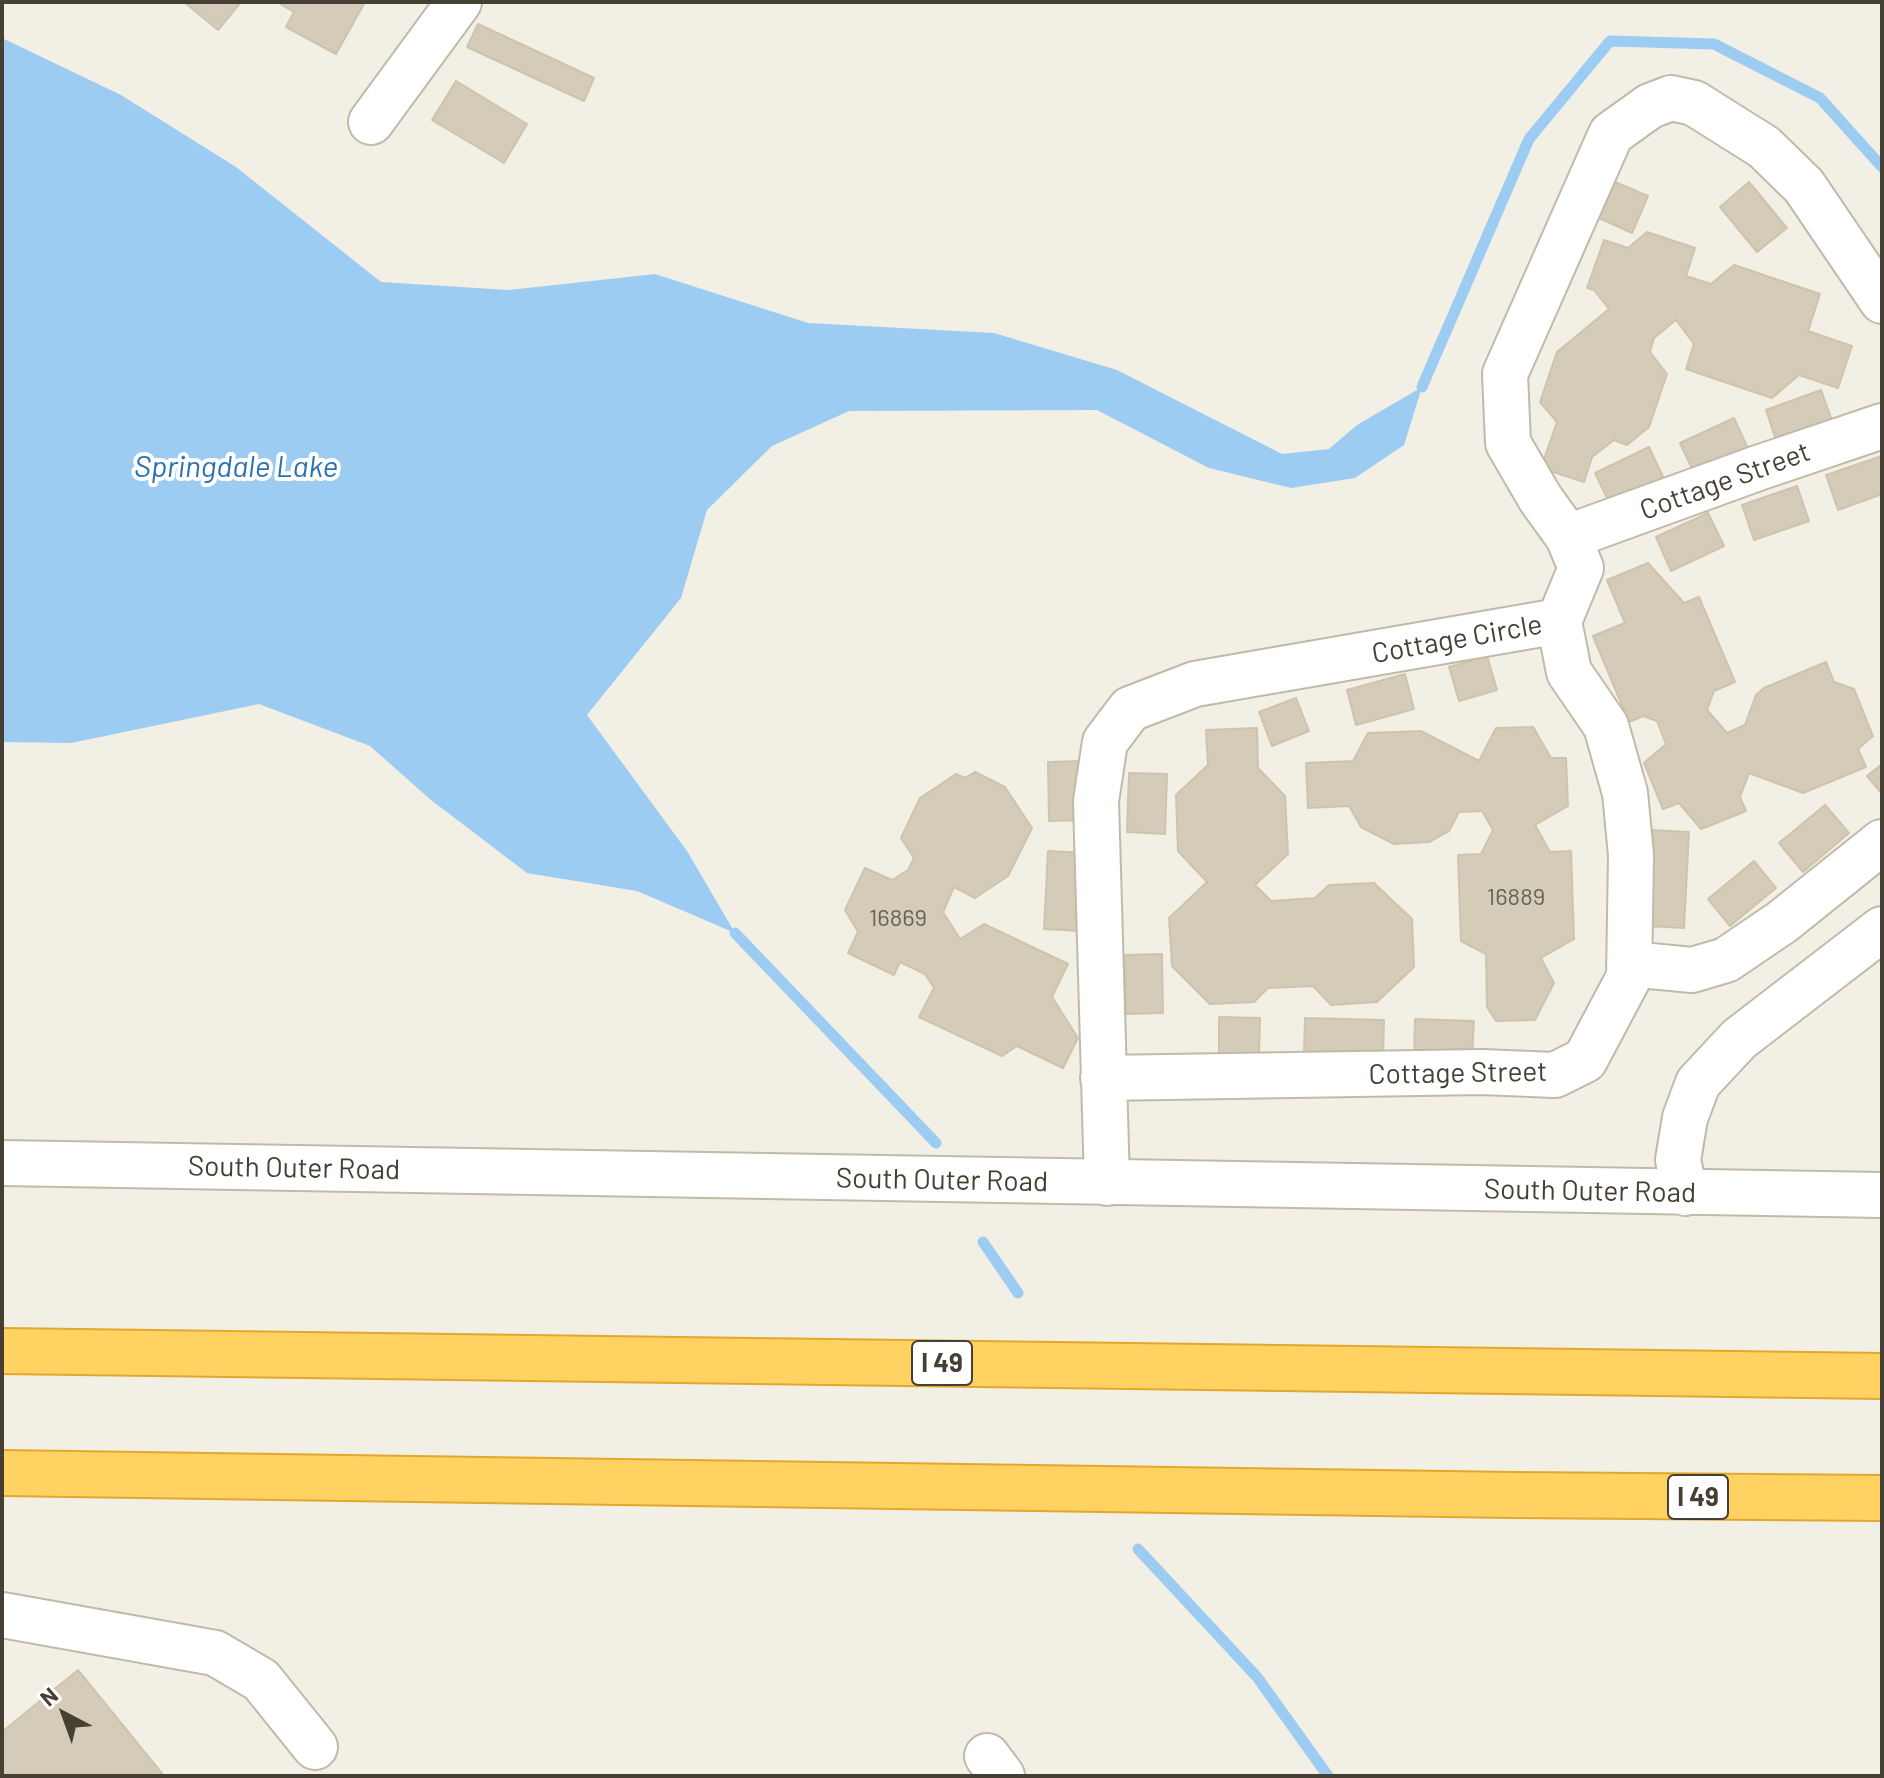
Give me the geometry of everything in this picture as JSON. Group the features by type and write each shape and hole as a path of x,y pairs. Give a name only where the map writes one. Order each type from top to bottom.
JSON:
{"highway":[{"name":"I 49","path":"2,1351 1882,1376"},
{"name":"I 49","path":"2,1473 1882,1498"},
{"path":"1514,1495 1882,1512"}],"street":[{"path":"371,122 459,2"},
{"name":"Cottage Circle","path":"1107,1183 1096,801 1105,742 1130,709 1195,684 1559,621 1581,568 1568,537 1540,498 1508,443 1505,374 1611,134 1650,106 1671,98 1694,103 1764,147 1804,186 1882,301"},
{"name":"Cottage Street","path":"1568,537 1882,426"},
{"name":"Cottage Street","path":"1103,1078 1482,1072 1555,1075 1585,1060 1629,977 1631,855 1625,793 1606,726 1569,672 1559,621"},
{"path":"1630,964 1692,970 1726,960 1782,922 1882,842"},
{"path":"1685,1193 1678,1160 1685,1118 1698,1083 1739,1039 1882,929"},
{"name":"South Outer Road","path":"2,1163 1882,1195"},
{"path":"2,1615 215,1653 261,1680 315,1747"}],"water":[{"name":"Springdale Lake","path":"2,38 121,95 236,167 381,282 509,290 655,274 808,323 994,333 1117,370 1282,454 1329,449 1357,425 1422,387 1404,445 1355,478 1291,488 1209,468 1097,410 849,411 772,446 707,510 681,598 587,715 687,851 735,933 637,891 527,873 431,800 370,746 259,704 71,743 2,742"}],"building":[{"path":"184,2 241,2 218,30"},
{"path":"277,2 365,2 336,54 286,27 294,12"},
{"path":"478,24 594,78 584,101 467,47"},
{"path":"456,81 527,124 504,163 432,120"},
{"path":"1615,182 1648,196 1632,233 1599,218"},
{"path":"1749,182 1787,228 1757,252 1720,207"},
{"path":"1647,232 1695,248 1686,276 1711,284 1734,265 1820,294 1808,331 1852,346 1838,388 1799,375 1772,398 1686,369 1694,344 1676,320 1654,338 1650,352 1667,374 1649,427 1627,445 1614,440 1592,457 1584,482 1541,468 1557,422 1540,402 1557,352 1609,309 1594,290 1587,288 1604,240 1628,248"},
{"path":"1821,390 1834,426 1778,446 1766,410"},
{"path":"1734,418 1750,453 1696,477 1680,443"},
{"path":"1649,447 1665,481 1611,506 1595,473"},
{"path":"1882,456 1882,494 1838,510 1826,475"},
{"path":"1797,486 1809,521 1754,540 1742,505"},
{"path":"1708,513 1724,546 1671,571 1656,537"},
{"path":"1648,563 1684,603 1699,597 1735,682 1714,691 1707,710 1727,733 1745,725 1756,695 1764,688 1826,662 1834,682 1854,689 1873,736 1858,749 1866,767 1803,793 1749,773 1740,797 1746,811 1701,829 1679,803 1663,809 1644,763 1666,744 1657,721 1643,716 1629,722 1593,636 1625,623 1607,580"},
{"path":"1487,656 1497,690 1459,701 1449,667"},
{"path":"1405,674 1414,709 1356,725 1347,690"},
{"path":"1296,698 1309,731 1272,746 1259,712"},
{"path":"1533,727 1551,758 1566,758 1568,806 1535,825 1550,852 1571,851 1574,939 1541,958 1554,983 1535,1020 1496,1021 1487,1007 1486,954 1461,941 1458,855 1481,854 1493,830 1482,811 1459,812 1449,831 1429,842 1394,844 1361,827 1349,806 1308,808 1306,763 1353,761 1368,733 1421,731 1479,761 1496,728"},
{"path":"1257,728 1258,768 1285,796 1288,854 1255,885 1271,901 1315,898 1329,885 1374,883 1412,919 1414,967 1377,1002 1331,1005 1313,986 1268,988 1254,1002 1210,1004 1172,966 1169,918 1207,882 1178,851 1176,795 1208,765 1206,730"},
{"path":"1084,761 1085,820 1049,821 1048,762"},
{"path":"1882,764 1882,794 1867,776"},
{"path":"975,772 1005,787 1032,828 1008,876 975,898 954,887 943,912 960,939 984,924 1068,964 1052,997 1078,1038 1063,1068 1017,1046 1002,1056 919,1017 934,988 925,974 900,962 894,975 848,953 858,932 845,910 865,868 892,880 908,870 914,858 901,838 920,798 956,774 965,778"},
{"path":"1129,773 1167,774 1165,834 1127,832"},
{"path":"1825,805 1849,833 1803,872 1779,843"},
{"path":"1651,830 1689,832 1684,928 1647,926"},
{"path":"1048,851 1085,853 1082,931 1044,929"},
{"path":"1754,861 1776,888 1730,926 1708,899"},
{"path":"1162,954 1163,1013 1126,1014 1125,955"},
{"path":"1219,1017 1260,1018 1259,1054 1219,1054"},
{"path":"1305,1018 1384,1020 1383,1057 1304,1054"},
{"path":"1415,1019 1474,1021 1472,1057 1414,1056"},
{"path":"78,1670 164,1776 2,1776 2,1732"}],"waterway":[{"path":"1422,387 1529,139 1610,41 1714,44 1820,98 1882,167"},
{"path":"735,933 936,1143"},
{"path":"983,1242 1018,1293"},
{"path":"1138,1549 1257,1677 1328,1776"}]}
